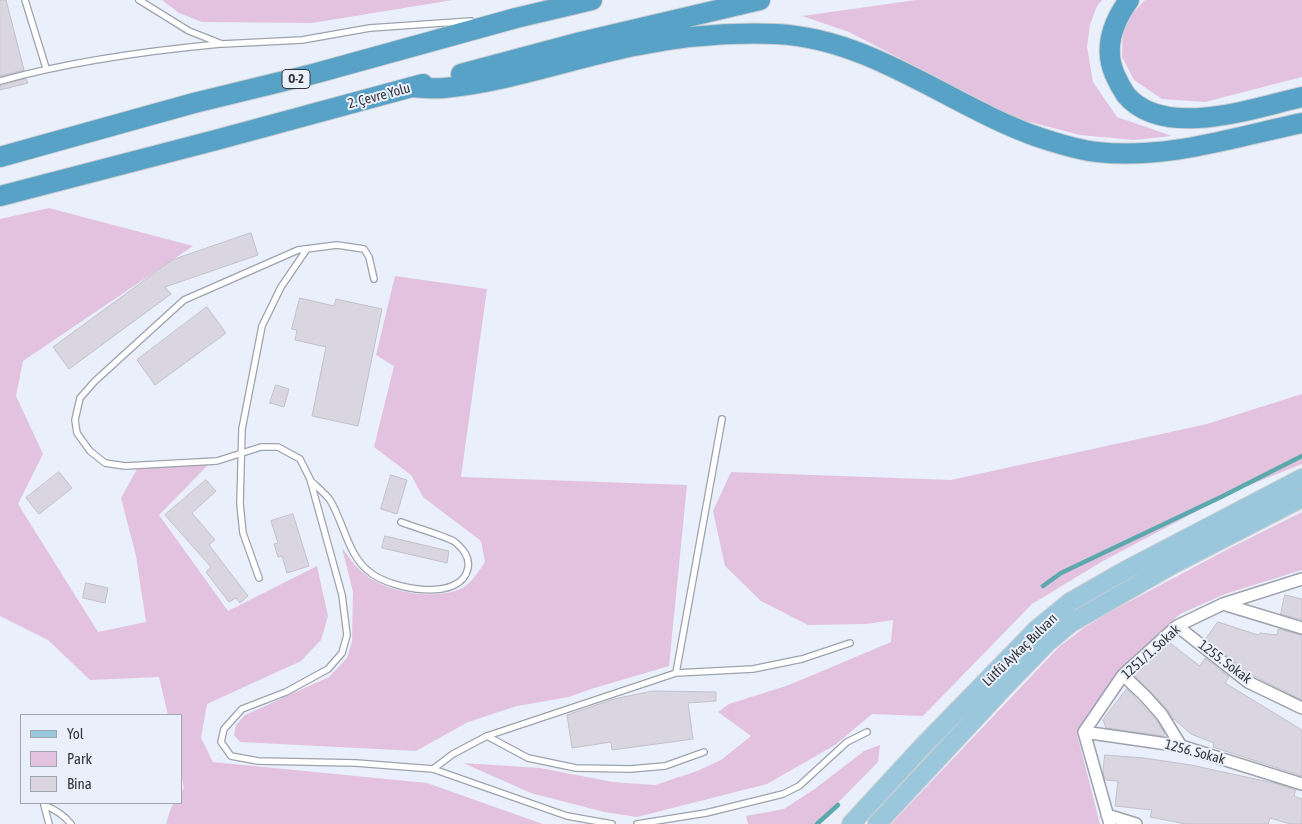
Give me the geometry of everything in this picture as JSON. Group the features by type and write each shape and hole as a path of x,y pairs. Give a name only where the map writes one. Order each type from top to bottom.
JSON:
{"highway":[{"name":"O-2","path":"0,157 194,103 313,74 516,18 592,0"},
{"name":"2. Çevre Yolu","path":"0,196 581,42 760,0"},
{"path":"1129,0 1118,14 1112,29 1110,58 1112,69 1127,96 1144,109 1168,117 1196,120 1302,97"},
{"path":"411,88 442,88 491,81 635,46 729,34 778,34 812,38 843,46 904,72 1013,128 1062,145 1095,152 1132,155 1161,153 1199,147 1302,123"}],"main road":[{"name":"Lütfü Aykaç Bulvarı","path":"851,824 927,742 1037,629 1070,602 1126,570 1302,478"},
{"name":"Lütfü Aykaç Bulvarı","path":"877,824 1010,681 1048,642 1072,623 1164,570 1302,498"},
{"path":"927,742 940,757"}],"street":[{"name":"1251/1. Sokak","path":"1084,732 1123,675 1178,626 1223,604 1302,579"},
{"path":"1223,604 1302,628"},
{"name":"1255. Sokak","path":"1178,626 1248,682 1302,708"},
{"path":"1123,675 1162,715 1181,746"},
{"path":"1084,732 1108,819 1136,824"},
{"name":"1256. Sokak","path":"1084,732 1181,746 1302,784"}],"lane":[{"path":"25,0 46,68"},
{"path":"139,0 189,31 222,44"},
{"path":"0,81 46,68 170,49 302,40 370,28 516,18"},
{"path":"374,279 369,257 364,249 337,244 298,250 184,300 95,381 80,398 75,420 77,433 90,451 105,463 125,466 217,461 261,447 278,447 300,459 310,479 342,595 347,635 342,653 328,669 286,692 242,709 224,728 221,742 231,756 258,761 356,763 434,769 567,816 612,824"},
{"path":"260,578 243,533 240,504 242,429 262,326 281,287 307,249"},
{"path":"676,673 722,419"},
{"path":"310,479 329,500 360,564 371,573 382,580 420,589 436,590 448,588 462,582 467,574 469,562 464,551 454,541 401,522"},
{"path":"434,769 453,754 488,736 676,673 754,669 802,659 850,643"},
{"path":"637,824 706,812 783,794 799,786 847,742 867,732"},
{"path":"488,736 528,758 576,768 630,769 665,766 704,752"},
{"path":"49,824 44,805 52,808 71,824"}],"green space":[{"path":"162,0 453,0 312,23 202,22 179,13"},
{"path":"916,0 1102,0 1097,6 1090,25 1087,47 1093,82 1117,117 1172,136 1134,140 1080,135 1015,118 849,32 802,16"},
{"path":"1145,0 1302,0 1302,77 1205,102 1162,99 1134,80 1122,57 1123,24"},
{"path":"49,208 193,246 23,361 16,396 43,454 18,504 98,632 146,622 136,556 121,498 137,469 208,465 159,515 228,611 317,566 328,616 321,640 301,661 207,704 201,738 213,762 427,783 543,824 166,824 173,804 182,804 182,791 184,788 182,779 182,714 168,714 159,677 90,680 48,640 0,616 0,219"},
{"path":"395,276 487,289 461,477 687,485 669,666 569,697 517,706 468,722 416,751 240,742 234,735 236,725 245,715 329,677 347,658 352,642 353,592 342,548 356,566 371,579 395,589 421,594 447,593 462,588 473,578 485,562 481,541 423,497 411,475 374,447 394,366 376,355"},
{"path":"1302,394 1302,464 1235,491 1103,561 1032,604 923,716 872,714 835,745 767,784 637,817 604,812 531,793 463,763 540,768 613,782 655,785 697,771 721,760 751,736 718,712 729,704 789,685 891,642 893,620 866,624 808,625 761,601 725,566 713,511 731,472 951,480 1207,424"},
{"path":"1302,512 1302,570 1225,594 1180,614 1117,672 1077,734 1100,824 891,824 1060,646 1108,613"},
{"path":"880,745 878,762 817,824 748,824 746,816 784,809 816,788 864,751"}],"building":[{"path":"0,0 6,0 24,70 0,76"},
{"path":"26,79 28,83 0,90 0,86"},
{"path":"251,233 258,255 165,287 171,294 69,369 53,347 172,260"},
{"path":"300,298 334,306 336,299 382,309 358,426 312,416 326,347 295,340 297,330 292,329"},
{"path":"207,307 226,333 155,385 137,360"},
{"path":"276,385 289,389 284,407 270,403"},
{"path":"59,472 72,488 39,514 26,498"},
{"path":"391,475 407,480 397,514 381,509"},
{"path":"206,480 216,491 192,513 215,540 209,545 248,596 240,603 236,598 229,602 206,572 211,567 165,515"},
{"path":"293,514 309,566 287,573 282,556 278,557 274,544 278,543 271,521"},
{"path":"385,536 449,551 447,563 382,548"},
{"path":"86,583 108,588 105,603 83,598"},
{"path":"1285,595 1302,599 1302,620 1281,614"},
{"path":"1218,622 1258,635 1260,633 1277,635 1278,629 1302,635 1302,700 1254,676 1206,639"},
{"path":"1170,643 1200,666 1205,658 1229,677 1225,683 1302,730 1302,776 1213,747 1214,743 1191,734 1174,720 1168,710 1135,676"},
{"path":"1127,689 1156,720 1165,734 1163,736 1106,728 1103,720"},
{"path":"653,691 716,692 716,701 688,703 693,739 612,750 611,742 572,748 567,715 614,699"},
{"path":"1105,755 1144,758 1191,765 1278,784 1296,790 1294,796 1302,799 1302,824 1290,824 1270,818 1268,824 1186,824 1150,817 1152,810 1115,806 1118,781 1105,780 1103,772"}],"waterway":[{"path":"1043,586 1061,573 1221,497 1302,456"},
{"path":"817,824 838,805"}]}
